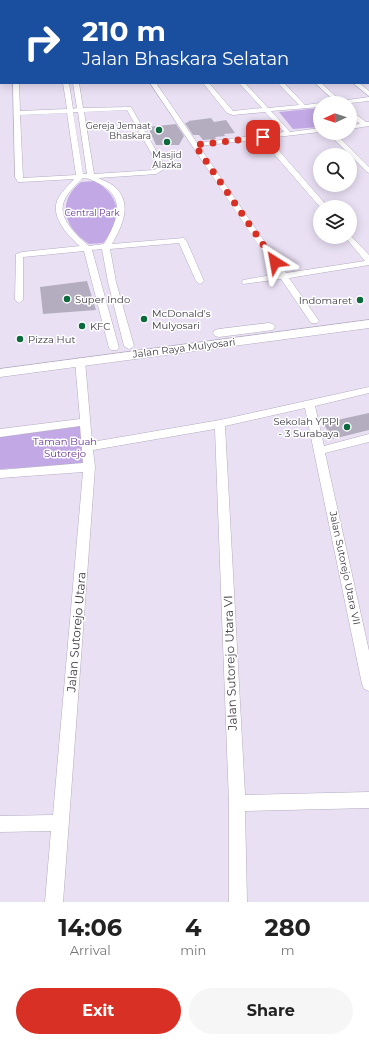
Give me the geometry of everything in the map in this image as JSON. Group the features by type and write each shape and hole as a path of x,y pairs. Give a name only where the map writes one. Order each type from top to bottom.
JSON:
{"main road":[{"name":"Jalan Raya Mulyosari","path":"0,362 369,315"},
{"name":"Jalan Raya Mulyosari","path":"0,373 369,324"}],"street":[{"path":"16,84 17,113 20,180 25,181 156,172 163,168 130,108 80,109 17,113"},
{"path":"66,84 80,177"},
{"path":"76,84 91,177"},
{"path":"154,84 314,321"},
{"path":"207,84 230,112 236,114 313,106"},
{"path":"243,84 288,133"},
{"path":"282,84 304,107"},
{"path":"319,84 332,96"},
{"path":"357,84 369,94"},
{"path":"357,101 369,99"},
{"path":"357,117 367,125"},
{"path":"357,126 367,125"},
{"path":"195,145 313,131"},
{"path":"263,137 318,200"},
{"path":"338,140 369,171"},
{"path":"80,177 66,192 60,202 60,211 62,220 74,236 88,249 114,348"},
{"path":"91,177 114,190 121,204 121,216 117,228 106,248 112,282 129,346"},
{"path":"19,300 19,256 21,254 106,248 182,240 200,281"},
{"path":"246,282 369,261 356,244"},
{"path":"97,284 112,282"},
{"name":"Jalan Sutorejo Utara","path":"54,902 89,467 80,362"},
{"path":"88,447 220,424 369,390"},
{"name":"Jalan Sutorejo Utara VII","path":"309,403 369,684"},
{"path":"0,433 86,422"},
{"name":"Jalan Sutorejo Utara VI","path":"220,424 237,803 238,902"},
{"path":"320,451 369,438"},
{"path":"0,474 89,467"},
{"path":"237,803 369,800"},
{"path":"0,824 61,823"}],"green space":[{"path":"313,109 313,128 293,129 279,112"},
{"name":"Central Park","path":"95,181 104,187 110,194 117,209 114,226 103,243 89,244 80,238 69,223 66,214 66,206 68,198 73,190 81,182"},
{"name":"Taman Buah Sutorejo","path":"82,426 86,465 0,469 0,437"}],"building":[{"path":"211,118 214,122 226,120 235,133 224,134 225,136 215,137 216,139 203,140 199,135 193,135 185,123 189,122 188,121"},
{"path":"176,124 184,136 179,145 156,145 148,127"},
{"name":"Super Indo","path":"87,281 96,310 43,314 40,287"},
{"name":"Sekolah YPPI - 3 Surabaya","path":"369,413 369,430 333,439 323,423"}],"place":[{"name":"Gereja Jemaat Bhaskara","path":"159,130"},
{"name":"Masjid Alazka","path":"167,142"},
{"name":"Super Indo","path":"67,299"},
{"name":"Indomaret","path":"360,300"},
{"name":"McDonald's Mulyosari","path":"144,319"},
{"name":"KFC","path":"82,326"},
{"name":"Pizza Hut","path":"20,339"},
{"name":"Sekolah YPPI - 3 Surabaya","path":"347,427"}],"route":[{"path":"263,137 195,145 275,262"}]}
